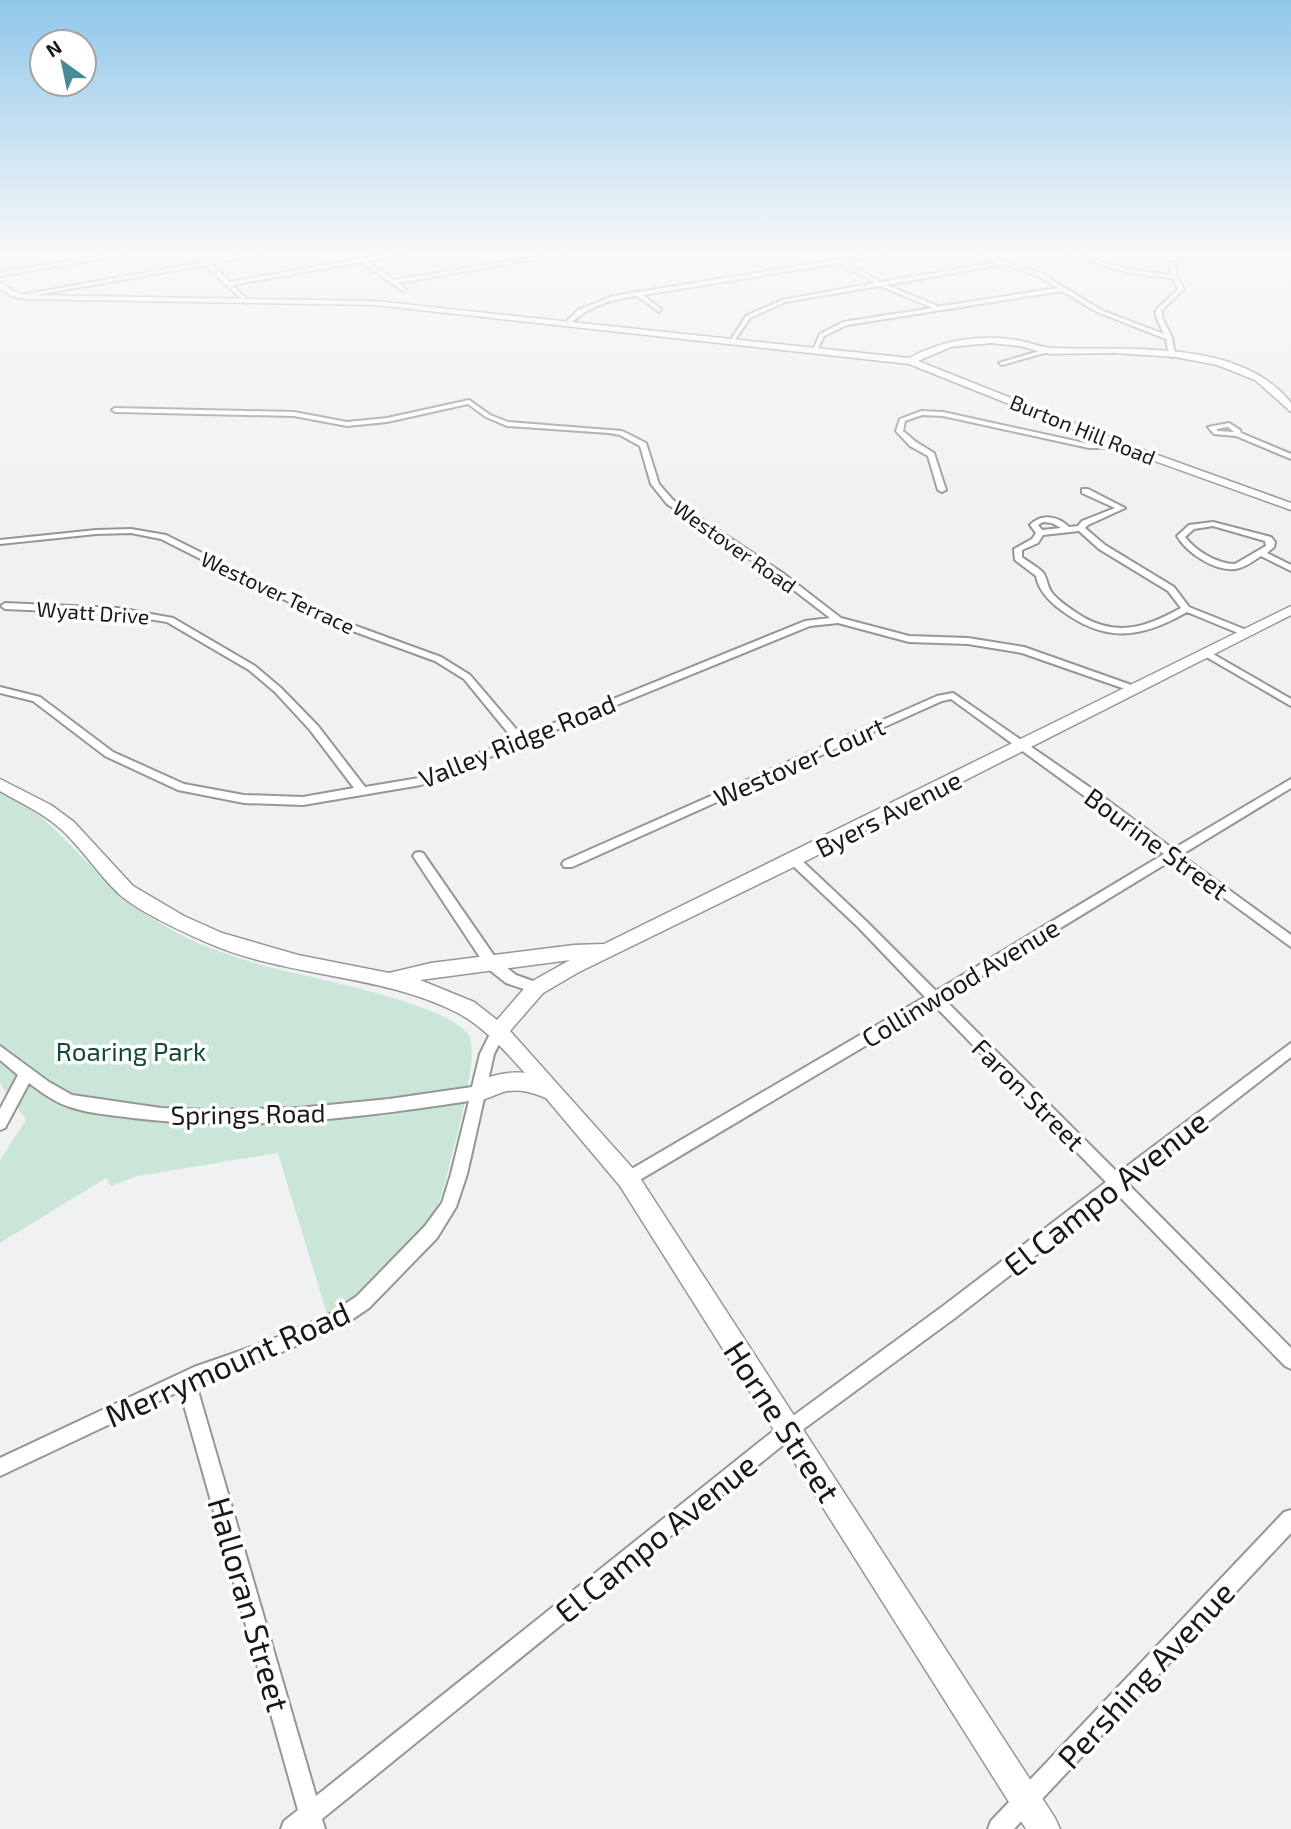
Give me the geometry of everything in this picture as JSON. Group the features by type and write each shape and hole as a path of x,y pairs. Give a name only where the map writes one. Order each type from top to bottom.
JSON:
{"street":[{"name":"Burton Hill Road","path":"697,336 911,361 1123,446 1291,507"},
{"path":"732,340 734,336"},
{"path":"814,349 821,336"},
{"path":"1165,336 1169,338 1172,355"},
{"path":"911,361 932,348 967,341 1006,341 1046,351"},
{"path":"1002,363 1046,351 1115,350 1172,355 1212,362 1246,374 1273,389 1291,409"},
{"name":"Westover Road","path":"115,410 294,414 327,422 364,423 469,402 496,421 507,424 622,433 643,445 655,484 670,502 781,576 838,620 909,639 968,641 1024,650 1134,689"},
{"path":"942,490 932,455 913,444 899,431 902,420 921,413 943,414 1089,446 1123,446"},
{"path":"1237,434 1291,457"},
{"path":"1085,491 1121,508"},
{"path":"1081,528 1085,523 1121,508"},
{"path":"1227,526 1268,539 1271,542 1270,547 1261,553 1236,566 1228,566 1188,547 1181,537 1193,527 1227,526"},
{"path":"1186,609 1167,621 1116,633 1081,619 1045,592 1040,575 1018,558 1018,549 1035,541 1040,533 1081,528 1102,547 1171,589 1186,609 1246,633"},
{"name":"Westover Terrace","path":"0,542 96,532 131,531 163,537 354,628 438,659 467,677 521,742"},
{"path":"1261,553 1291,568"},
{"name":"Wyatt Drive","path":"5,606 118,611 166,618 252,668 278,690 314,728 363,792"},
{"name":"Byers Avenue","path":"498,1032 536,989 608,950 794,860 1291,610"},
{"name":"Valley Ridge Road","path":"0,690 36,699 109,754 182,787 234,798 280,802 363,792 421,781 808,623 838,620"},
{"path":"1206,653 1291,703"},
{"name":"Westover Court","path":"568,864 940,698 958,699 1022,745"},
{"name":"Bourine Street","path":"1022,745 1291,942"},
{"name":"Collinwood Avenue","path":"628,1179 1291,783"},
{"name":"Horne Street","path":"0,784 45,809 68,826 127,891 178,921 217,939 287,959 392,979 467,1008 498,1032 628,1179 1044,1829"},
{"path":"419,856 492,964 511,979 536,989"},
{"name":"Faron Street","path":"794,860 862,924 1291,1360"},
{"path":"392,979 428,969 492,964 567,951 608,950"},
{"name":"Merrymount Road","path":"0,1467 186,1380 338,1319 363,1302 431,1232 448,1207 459,1174 487,1054 498,1032"},
{"name":"El Campo Avenue","path":"292,1829 312,1822 788,1430 949,1312 1291,1049"},
{"name":"Springs Road","path":"0,1052 69,1101 143,1113 195,1116 335,1111 478,1093"},
{"path":"0,1123 27,1072"},
{"path":"478,1093 498,1083 519,1079 551,1091"},
{"name":"Halloran Street","path":"186,1380 312,1822"},
{"name":"Pershing Avenue","path":"999,1829 1291,1519"}],"green space":[{"name":"Roaring Park","path":"0,792 32,810 120,894 177,933 261,965 406,1002 456,1024 469,1036 470,1075 459,1129 435,1212 426,1229 404,1254 375,1285 353,1303 328,1317 278,1153 137,1176 111,1186 106,1178 0,1243 0,1160 26,1120 0,1083"}]}
